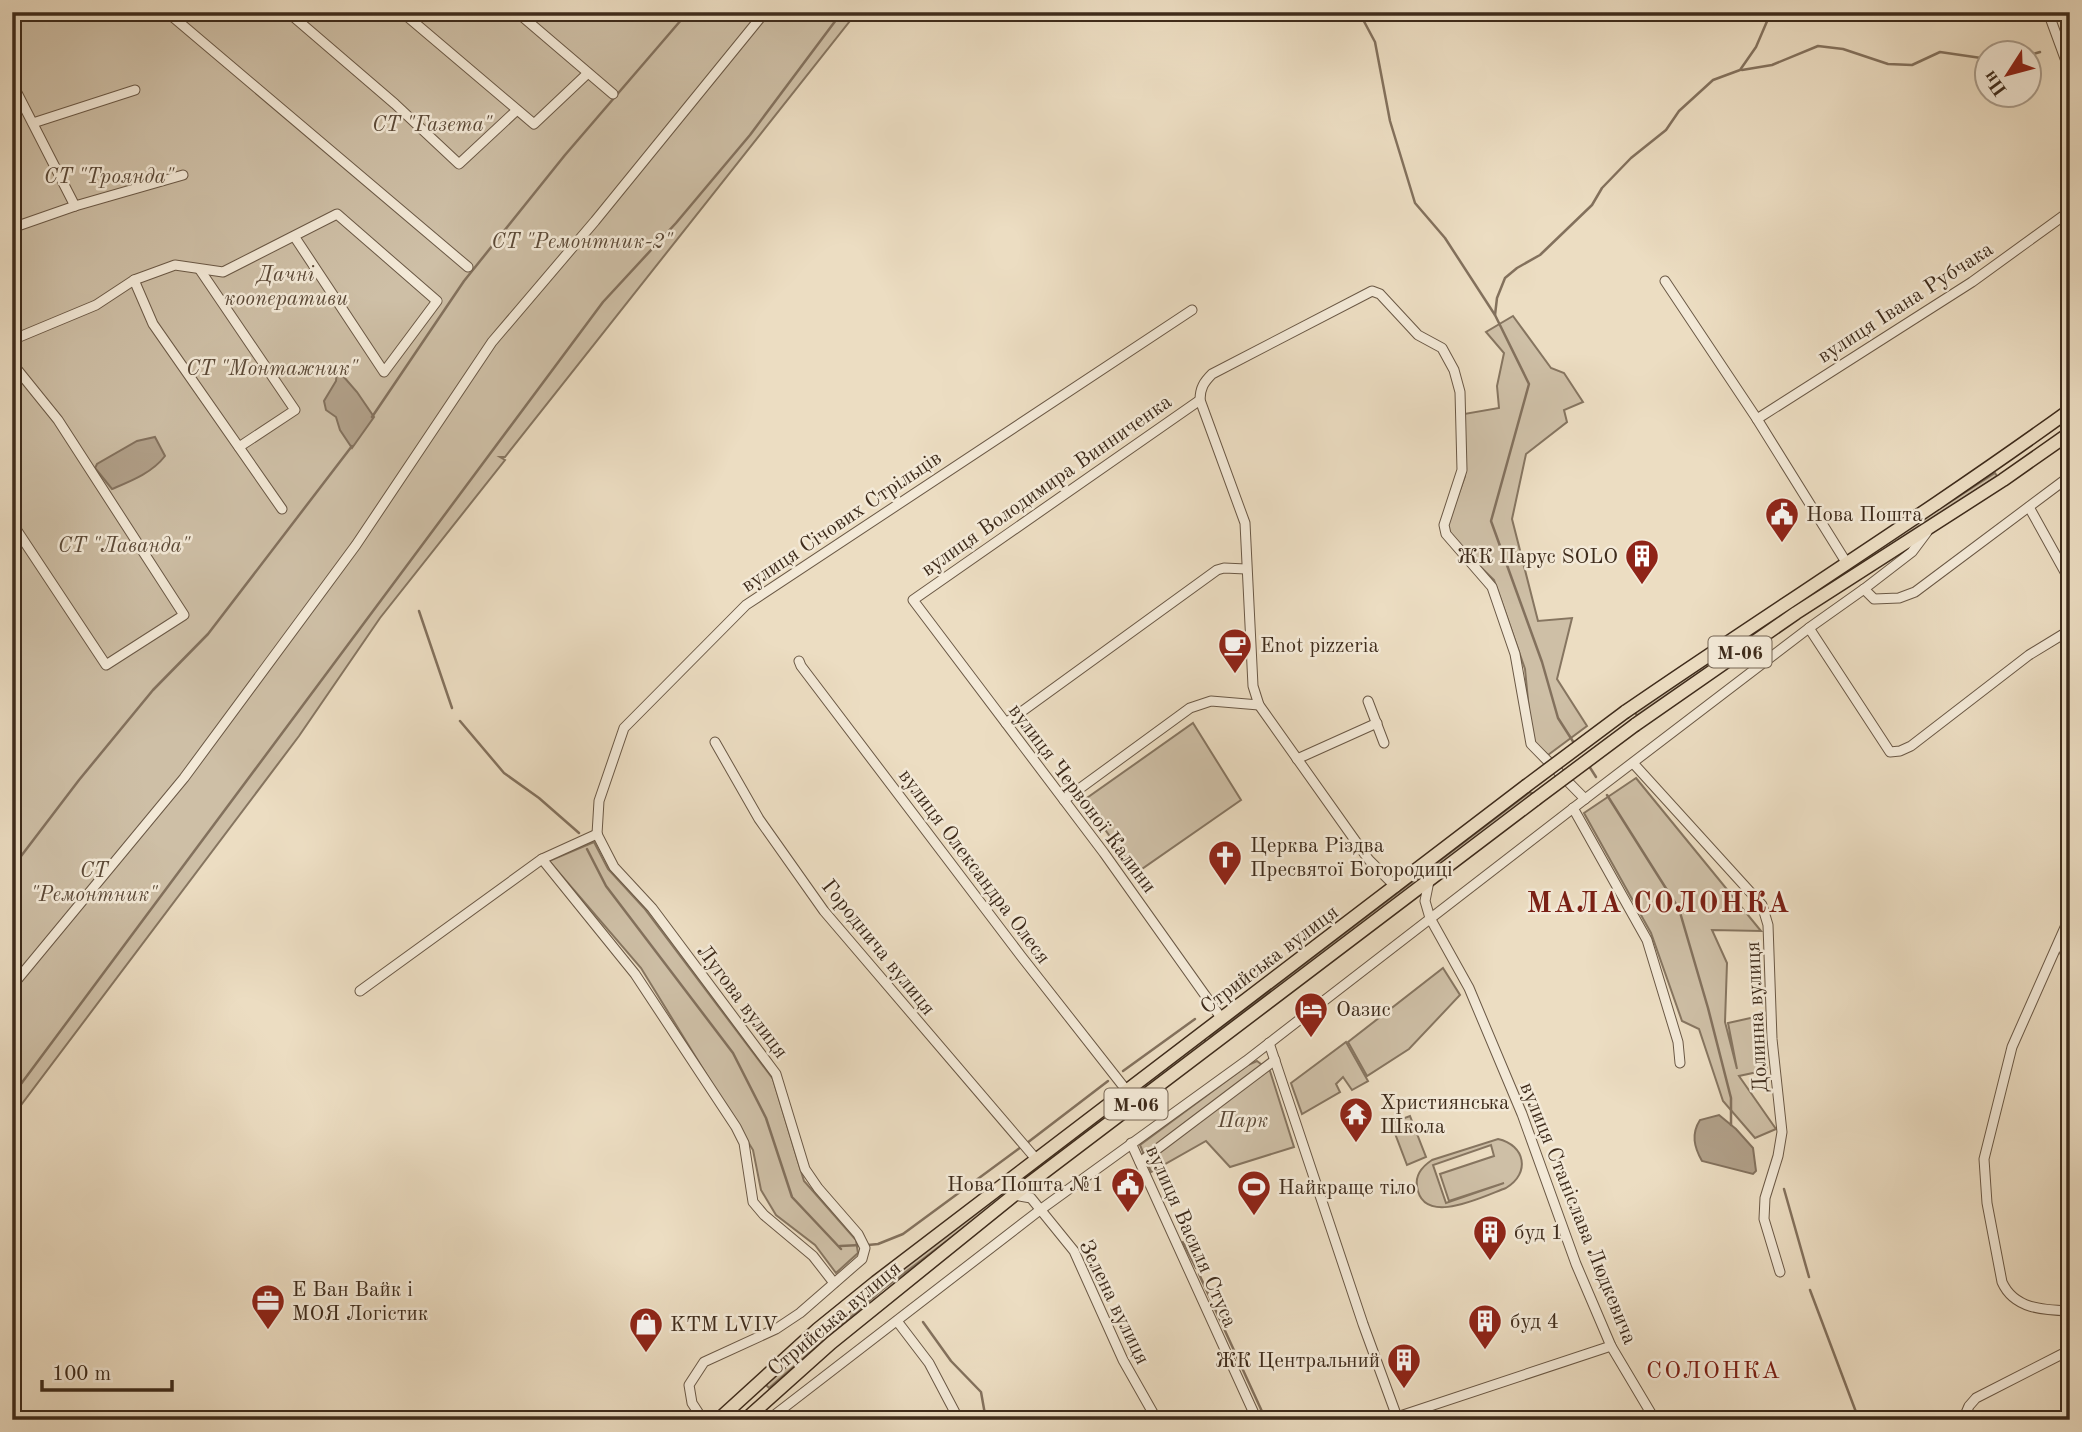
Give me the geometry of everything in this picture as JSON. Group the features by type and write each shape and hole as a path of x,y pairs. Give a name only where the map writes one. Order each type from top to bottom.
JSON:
{"highway":[{"name":"Стрийська вулиця","path":"718,1420 866,1289 1625,712 1993,465 2070,410"},
{"name":"Стрийська вулиця","path":"745,1420 831,1343 1014,1195 1635,725 1796,613 2070,433"}],"street":[{"path":"167,12 468,267"},
{"path":"288,12 395,104 459,164 517,110"},
{"path":"402,12 534,124 588,73"},
{"path":"517,12 613,94"},
{"path":"12,986 184,778 356,545 492,342 595,221 765,12"},
{"path":"2048,12 2070,72"},
{"path":"12,83 75,206"},
{"path":"33,123 135,90"},
{"path":"12,228 75,206 183,175"},
{"name":"вулиця Івана Рубчака","path":"1757,419 1972,282 2070,211"},
{"path":"12,340 96,304 134,280 175,265 223,272 337,214 437,301 383,372 294,236"},
{"path":"200,270 295,410 239,447"},
{"path":"134,280 153,324 282,509"},
{"path":"1665,281 1757,419 1846,562"},
{"path":"1396,887 1369,860 1259,705 1253,686 1245,523 1200,400 1200,391 1212,374 1372,291 1380,294 1418,335 1442,348 1454,370 1460,392 1462,470 1444,525 1446,534 1492,587 1515,654 1531,744 1585,799"},
{"name":"вулиця Січових Стрільців","path":"597,834 599,801 624,728 746,605 1192,310"},
{"path":"12,363 58,420 184,615 106,665 12,523"},
{"name":"вулиця Володимира Винниченка","path":"913,600 1200,400"},
{"path":"1864,589 1874,599 1899,598 1915,592 2070,476"},
{"path":"2029,507 2070,581"},
{"path":"768,1420 897,1321 1038,1207 1269,1043 1573,808 1864,589 1912,552 1932,526"},
{"path":"1006,723 1217,570 1246,569"},
{"name":"вулиця Червоної Калини","path":"913,600 1064,800 1222,1019"},
{"path":"1809,628 1890,752 1911,746 2029,655 2070,630"},
{"name":"вулиця Олександра Олеся","path":"799,661 1021,956 1127,1091"},
{"path":"1064,800 1190,708 1211,701 1259,705"},
{"path":"1368,701 1384,743"},
{"path":"1297,759 1377,723"},
{"name":"Городнича вулиця","path":"715,742 759,819 824,911 1036,1158"},
{"name":"Долинна вулиця","path":"1633,763 1762,905 1768,925 1772,1040 1782,1132 1765,1198 1764,1219 1780,1272"},
{"path":"1573,808 1647,940 1678,1042 1680,1063"},
{"path":"360,991 542,859 597,834"},
{"name":"Лугова вулиця","path":"597,834 614,867 652,908 776,1074 805,1169 858,1234 865,1248 862,1259 800,1313 776,1329 704,1362 689,1385 692,1403 703,1420"},
{"path":"542,859 635,974 736,1127 744,1143 753,1202 764,1215 813,1256 834,1283"},
{"path":"1402,901 1413,897 1424,901 1429,881"},
{"name":"вулиця Станіслава Людкевича","path":"1424,901 1430,918 1469,988 1522,1114 1576,1264 1611,1346 1656,1420"},
{"path":"2070,916 2012,1047 1984,1159 1987,1203 2006,1291 2021,1304 2070,1311"},
{"path":"2060,941 2070,965"},
{"path":"1269,1043 1363,1324 1398,1417 1611,1346"},
{"path":"1140,1162 1275,1060"},
{"name":"вулиця Василя Стуса","path":"1131,1143 1257,1420"},
{"path":"1038,1177 1033,1190 1038,1207"},
{"path":"1014,1195 1027,1196 1038,1207"},
{"name":"Зелена вулиця","path":"1038,1207 1074,1251 1123,1360 1157,1420"},
{"path":"897,1321 929,1363 959,1420"},
{"path":"1963,1420 1976,1398 2070,1350"}],"green space":[{"name":"Дачні кооперативи","path":"12,12 857,12 505,457 500,457 505,460 380,618 299,736 12,1117"},
{"path":"1513,316 1551,368 1564,373 1583,402 1564,410 1567,422 1526,454 1512,519 1538,621 1572,618 1557,679 1587,726 1548,755 1532,741 1525,669 1494,580 1455,542 1447,526 1465,476 1464,414 1499,408 1497,386 1504,353 1486,332"},
{"path":"1995,473 1997,476 1637,716 1635,712 1848,568"},
{"path":"1193,723 1241,800 1136,873 1084,800"},
{"path":"1636,778 1761,931 1712,930 1727,963 1725,1022 1737,1069 1728,1023 1755,1017 1767,1070 1739,1076 1776,1129 1755,1138 1723,1101 1699,1029 1682,1021 1651,933 1584,813"},
{"path":"1530,792 1533,795 1212,1039 1210,1036"},
{"path":"594,842 608,869 644,908 773,1079 804,1181 856,1240 858,1253 836,1273 815,1245 776,1215 761,1190 753,1150 641,968 549,861"},
{"path":"1443,968 1460,995 1409,1049 1367,1076 1348,1042"},
{"path":"1204,1039 1207,1043 882,1290 769,1388 765,1384 879,1286"},
{"path":"1346,1042 1368,1081 1352,1090 1343,1077 1336,1084 1340,1092 1302,1114 1291,1083"},
{"name":"Парк","path":"1257,1061 1270,1071 1294,1147 1230,1167 1206,1141 1151,1172 1140,1145"},
{"path":"1410,1116 1426,1157 1407,1165 1391,1123"},
{"path":"1498,1139 1514,1147 1522,1160 1522,1167 1514,1182 1506,1188 1469,1202 1442,1207 1430,1205 1421,1198 1417,1186 1420,1171 1432,1160","holes":["1491,1145 1494,1156 1440,1174 1449,1201 1504,1183 1446,1203 1433,1165"]}],"shaded area":[{"path":"337,369 374,417 352,448 340,430 336,417 326,410 324,401 336,381"},
{"path":"155,437 165,456 148,472 134,480 112,489 95,468 97,464 137,441"},
{"path":"1719,1115 1753,1148 1756,1171 1753,1174 1702,1161 1697,1151 1695,1130 1700,1120"}],"waterway":[{"path":"372,417 464,281 565,155 688,12"},
{"path":"12,1096 603,302 676,223 750,135 842,12"},
{"path":"1359,12 1375,42 1390,121 1415,203 1445,238 1495,315 1529,384 1491,521 1542,662 1558,718 1574,743"},
{"path":"1495,315 1497,298 1505,278 1540,255 1592,205 1602,188 1631,158 1666,130 1679,111 1713,80 1740,70 1756,47 1771,12"},
{"path":"1742,70 1772,65 1818,46 1843,49 1888,64 1912,65 1940,52 1974,57"},
{"path":"12,868 79,780 153,690 208,634 352,446"},
{"path":"419,611 452,708"},
{"path":"460,721 504,773 539,798 579,833"},
{"path":"1589,766 1596,777"},
{"path":"1607,795 1679,909 1731,1098 1731,1125"},
{"path":"587,849 606,886 733,1053 766,1118 792,1197 841,1249"},
{"path":"1123,1071 1195,1019"},
{"path":"1027,1143 1108,1081"},
{"path":"868,1245 903,1234 1021,1147"},
{"path":"1784,1189 1809,1277"},
{"path":"1183,1242 1196,1268"},
{"path":"840,1246 861,1245"},
{"path":"1199,1274 1265,1418"},
{"path":"1810,1290 1859,1420"},
{"path":"923,1322 951,1361 981,1392 986,1420"}],"place":[{"name":"Нова Пошта","path":"1782,544"},
{"name":"ЖК Парус SOLO","path":"1642,586"},
{"name":"Enot pizzeria","path":"1235,675"},
{"name":"Церква Різдва Пресвятої Богородиці","path":"1225,887"},
{"name":"Оазис","path":"1311,1039"},
{"name":"Християнська Школа","path":"1356,1144"},
{"name":"Нова Пошта №1","path":"1128,1214"},
{"name":"Найкраще тіло","path":"1254,1217"},
{"name":"буд 1","path":"1490,1262"},
{"name":"Е Ван Вайк і МОЯ Логістик","path":"268,1331"},
{"name":"буд 4","path":"1485,1351"},
{"name":"KTM LVIV","path":"646,1354"},
{"name":"ЖК Центральний","path":"1404,1390"}],"district":[{"name":"МАЛА СОЛОНКА","path":"1659,902"},
{"name":"СОЛОНКА","path":"1714,1370"}],"park label":[{"name":"СТ \"Газета\"","path":"432,124"},
{"name":"СТ \"Троянда\"","path":"109,176"},
{"name":"СТ \"Ремонтник-2\"","path":"582,241"},
{"name":"СТ \"Монтажник\"","path":"272,368"},
{"name":"СТ \"Лаванда\"","path":"124,545"},
{"name":"СТ \"Ремонтник\"","path":"94,882"}]}
